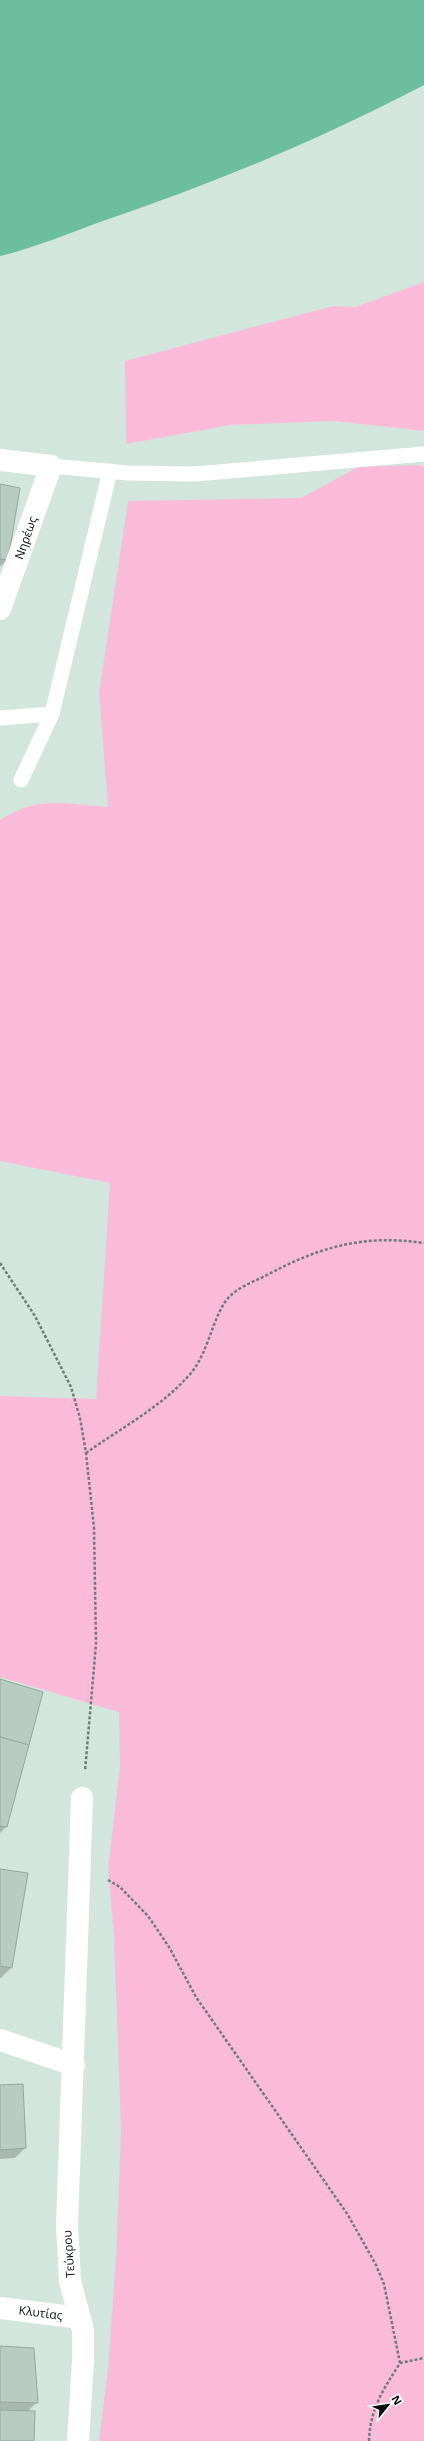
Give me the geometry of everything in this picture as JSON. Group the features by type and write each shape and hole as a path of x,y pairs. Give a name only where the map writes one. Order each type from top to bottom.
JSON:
{"street":[{"path":"0,460 51,466"},
{"name":"Νηρέως","path":"0,609 51,466"},
{"name":"Τεύκρου","path":"78,2441 83,2360 80,2318 70,2281 67,2250 82,1798"},
{"path":"0,2040 74,2065"},
{"name":"Κλυτίας","path":"0,2308 80,2318"}],"lane":[{"path":"51,466 110,471 195,474 424,454"},
{"path":"21,780 52,714 110,471"},
{"path":"0,718 52,714"}],"path":[{"path":"86,1453 161,1401 185,1379 203,1354 213,1325 226,1301 239,1288 282,1266 322,1249 357,1241 398,1239 424,1243"},
{"path":"0,1263 35,1316 71,1387 80,1418 86,1453 94,1528 96,1644 82,1798"},
{"path":"79,1871 101,1876 120,1887 148,1916 169,1947 196,1997 348,2215 376,2265 384,2284 400,2363 381,2392 370,2421 369,2441"},
{"path":"400,2363 424,2358"}],"shaded area":[{"path":"0,0 424,0 424,85 346,124 226,176 39,245 0,256"},
{"path":"424,282 424,431 335,421 230,425 126,444 125,361 333,306 356,307"},
{"path":"417,465 424,467 424,2441 99,2441 108,2368 116,2258 121,2131 114,1936 108,1870 120,1765 119,1712 0,1677 0,1396 96,1399 110,1183 0,1161 0,820 14,812 39,804 65,803 108,807 99,693 128,501 301,498 358,467"}],"building":[{"path":"0,484 20,488 8,560 0,559"},
{"path":"0,1679 43,1692 29,1745 0,1737"},
{"path":"0,1737 29,1745 7,1827 0,1826"},
{"path":"0,1869 28,1873 12,1968 0,1966"},
{"path":"23,2084 26,2148 0,2150 0,2085"},
{"path":"0,2346 34,2348 38,2403 0,2402"},
{"path":"0,2410 35,2411 34,2441 0,2441"}]}
